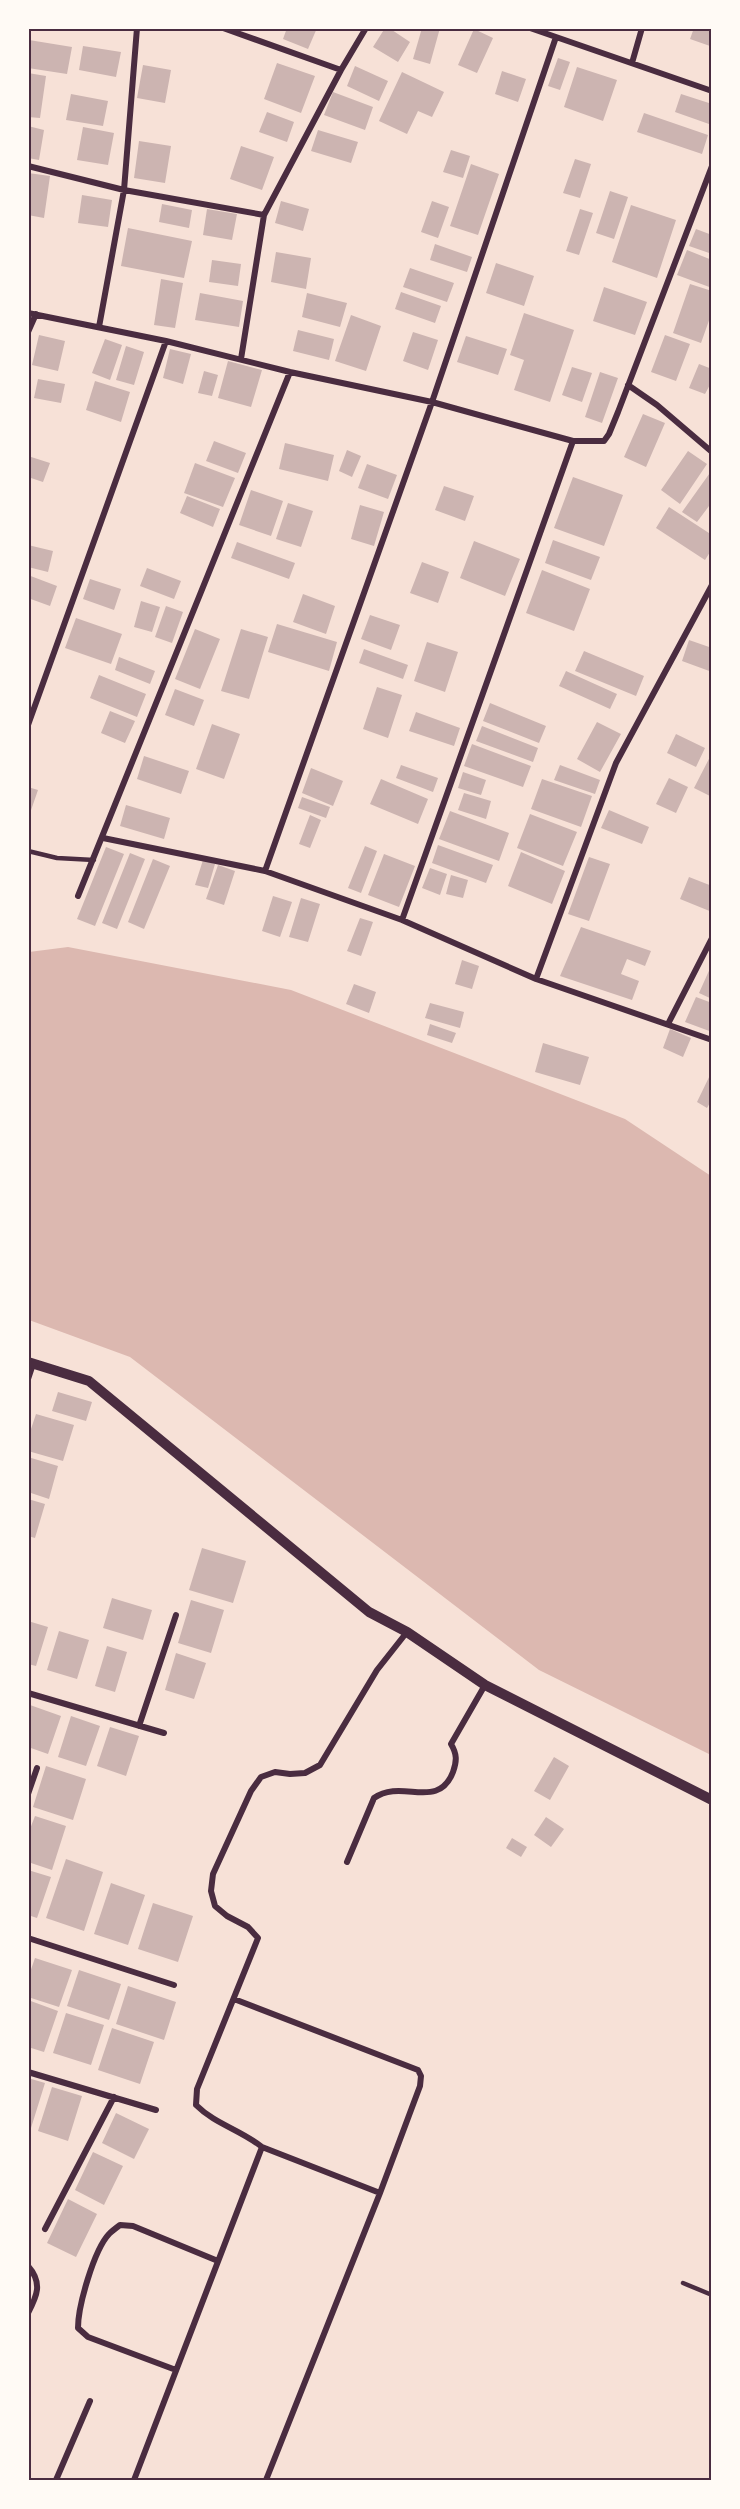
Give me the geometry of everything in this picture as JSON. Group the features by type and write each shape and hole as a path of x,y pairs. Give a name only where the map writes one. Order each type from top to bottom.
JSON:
{"street":[{"path":"99,327 124,190 137,28"},
{"path":"223,28 341,70"},
{"path":"241,359 264,214 366,28"},
{"path":"530,28 711,91"},
{"path":"632,63 642,28"},
{"path":"265,871 432,402 556,37"},
{"path":"28,166 124,190 264,214"},
{"path":"28,332 32,314 166,341 290,372 432,402 573,441 604,441 609,434 711,166"},
{"path":"28,725 166,341"},
{"path":"78,896 290,372"},
{"path":"628,385 657,405 711,452"},
{"path":"402,920 573,441"},
{"path":"536,979 616,763 711,585"},
{"path":"103,838 265,871 402,920 536,979 711,1040"},
{"path":"668,1024 711,938"},
{"path":"28,1379 31,1363 89,1381 369,1612 407,1632 486,1685 711,1800"},
{"path":"139,1726 176,1615"},
{"path":"380,2193 262,2146 209,2117 196,2105 197,2090 258,1938 249,1927 226,1916 215,1906 211,1891 213,1874 236,1822 251,1791 261,1777 275,1772 305,1773 320,1765 377,1670 407,1632"},
{"path":"347,1862 374,1798 382,1792 398,1789 421,1794 431,1792 451,1778 456,1753 452,1744 486,1685"},
{"path":"28,1693 164,1733"},
{"path":"28,1794 37,1768"},
{"path":"28,1938 174,1985"},
{"path":"234,1999 418,2070 421,2076 420,2086 380,2193 266,2481"},
{"path":"28,2072 156,2110"},
{"path":"45,2229 114,2097"},
{"path":"134,2481 262,2146"},
{"path":"176,2370 88,2337 78,2328 78,2315 90,2273 107,2235 120,2225 133,2226 218,2261"},
{"path":"28,2266 37,2280 39,2292 28,2313"},
{"path":"56,2481 90,2401"}],"lane":[{"path":"28,851 57,858 94,861"},
{"path":"683,2283 711,2295"}],"shaded area":[{"path":"68,947 291,990 625,1119 711,1176 711,1755 539,1670 130,1357 29,1320 29,952"}],"building":[{"path":"287,28 317,28 308,49 283,39"},
{"path":"385,28 389,28 410,42 398,62 373,47"},
{"path":"422,28 440,28 430,64 413,59"},
{"path":"694,28 712,28 710,46 690,39"},
{"path":"474,29 493,38 477,73 458,65"},
{"path":"29,40 72,47 67,74 28,68"},
{"path":"83,46 121,52 116,77 79,70"},
{"path":"558,58 570,62 560,90 548,86"},
{"path":"277,63 315,76 301,113 264,99"},
{"path":"143,65 171,70 165,103 137,98"},
{"path":"355,66 388,81 379,101 347,86"},
{"path":"577,67 617,80 603,121 564,107"},
{"path":"502,71 526,79 518,102 495,94"},
{"path":"402,72 444,92 432,117 418,111 407,134 379,121"},
{"path":"28,73 46,76 40,118 28,117"},
{"path":"333,92 373,107 365,130 324,115"},
{"path":"71,94 108,101 103,126 66,120"},
{"path":"681,94 712,104 709,124 675,112"},
{"path":"267,112 294,122 287,142 259,132"},
{"path":"644,113 708,135 702,154 637,132"},
{"path":"28,126 44,130 39,160 28,158"},
{"path":"83,127 114,133 108,165 77,160"},
{"path":"318,130 358,142 351,163 311,151"},
{"path":"139,141 171,146 165,183 134,178"},
{"path":"241,146 274,157 262,190 230,179"},
{"path":"451,150 470,156 463,178 443,172"},
{"path":"575,159 591,164 580,198 563,193"},
{"path":"471,164 499,174 478,235 450,226"},
{"path":"28,173 50,176 44,218 28,215"},
{"path":"610,191 628,197 614,239 596,233"},
{"path":"82,195 112,200 108,227 78,223"},
{"path":"281,201 309,209 303,231 275,223"},
{"path":"432,201 449,207 438,238 421,232"},
{"path":"162,204 192,210 189,228 159,222"},
{"path":"631,205 676,220 657,278 612,262"},
{"path":"207,209 237,214 232,240 203,235"},
{"path":"580,209 593,213 579,255 566,251"},
{"path":"128,228 192,241 184,278 121,266"},
{"path":"696,229 712,235 712,254 689,246"},
{"path":"435,244 472,257 467,272 430,260"},
{"path":"687,250 712,260 712,288 677,275"},
{"path":"276,252 311,258 306,289 271,282"},
{"path":"212,260 241,264 238,286 209,282"},
{"path":"496,263 534,276 524,306 486,293"},
{"path":"410,268 454,283 447,302 403,287"},
{"path":"161,279 183,283 175,328 154,325"},
{"path":"690,284 712,291 712,312 701,343 673,333"},
{"path":"604,287 647,302 635,335 593,321"},
{"path":"401,292 441,306 435,323 395,309"},
{"path":"200,293 243,301 239,327 195,320"},
{"path":"307,293 347,303 340,327 302,317"},
{"path":"524,313 574,330 550,402 514,390 524,360 510,355"},
{"path":"351,315 381,326 366,371 335,361"},
{"path":"298,330 334,339 329,360 293,351"},
{"path":"413,332 438,340 428,370 403,361"},
{"path":"39,335 65,341 58,371 32,365"},
{"path":"665,335 690,344 676,381 651,372"},
{"path":"466,336 507,349 498,375 457,362"},
{"path":"105,339 122,345 110,380 92,373"},
{"path":"126,346 144,352 134,385 116,380"},
{"path":"170,349 191,354 183,384 163,378"},
{"path":"228,361 262,370 251,407 218,398"},
{"path":"699,364 712,369 712,381 705,394 689,388"},
{"path":"572,367 592,373 582,402 562,395"},
{"path":"204,371 218,375 212,396 198,393"},
{"path":"600,372 618,378 602,423 585,417"},
{"path":"38,379 65,384 61,403 34,398"},
{"path":"95,381 130,392 121,422 86,410"},
{"path":"643,414 665,423 646,467 624,457"},
{"path":"214,441 246,453 238,473 206,461"},
{"path":"285,443 334,455 328,481 279,469"},
{"path":"347,450 361,456 352,477 339,471"},
{"path":"688,451 707,464 680,504 661,490"},
{"path":"28,456 50,463 43,482 28,477"},
{"path":"195,463 235,478 223,507 184,493"},
{"path":"367,464 397,475 388,499 358,488"},
{"path":"712,470 712,502 697,522 682,512"},
{"path":"573,477 623,495 604,546 554,528"},
{"path":"444,486 474,496 465,521 435,510"},
{"path":"251,490 283,501 271,536 239,525"},
{"path":"187,496 220,509 213,527 180,513"},
{"path":"288,503 313,511 301,547 276,539"},
{"path":"360,505 384,512 374,546 351,539"},
{"path":"669,507 712,535 712,549 705,560 656,528"},
{"path":"553,540 600,557 591,580 545,563"},
{"path":"474,541 520,559 505,596 460,578"},
{"path":"237,542 295,563 289,579 231,558"},
{"path":"28,545 53,551 48,572 28,567"},
{"path":"422,562 449,572 438,603 410,593"},
{"path":"147,568 181,581 174,599 140,586"},
{"path":"542,570 590,589 574,631 526,613"},
{"path":"28,575 57,586 50,606 28,598"},
{"path":"90,579 121,589 114,610 83,599"},
{"path":"303,594 335,606 326,634 293,622"},
{"path":"141,601 160,607 152,632 134,627"},
{"path":"166,606 183,612 172,643 155,637"},
{"path":"370,615 400,625 391,650 361,639"},
{"path":"76,618 122,634 111,664 65,648"},
{"path":"277,624 337,642 329,671 268,652"},
{"path":"195,629 220,639 200,689 175,679"},
{"path":"241,629 268,637 249,699 221,691"},
{"path":"689,640 712,648 712,672 682,661"},
{"path":"427,642 458,652 445,692 414,681"},
{"path":"364,649 408,665 403,679 359,663"},
{"path":"584,651 644,676 636,696 575,671"},
{"path":"119,657 155,671 150,684 115,670"},
{"path":"566,671 617,694 610,709 559,686"},
{"path":"99,675 146,694 137,717 90,698"},
{"path":"377,687 402,695 388,738 363,729"},
{"path":"175,689 204,700 194,726 165,715"},
{"path":"490,703 546,726 539,743 483,721"},
{"path":"110,711 135,721 125,743 101,733"},
{"path":"416,712 460,728 454,746 409,731"},
{"path":"597,722 621,734 600,772 577,759"},
{"path":"212,724 240,734 224,779 196,769"},
{"path":"482,726 538,748 533,762 476,741"},
{"path":"676,734 705,748 696,767 667,753"},
{"path":"472,744 531,766 523,787 464,766"},
{"path":"712,753 712,797 694,788"},
{"path":"144,756 189,771 181,794 137,779"},
{"path":"401,765 438,778 433,792 396,778"},
{"path":"560,765 600,780 595,794 554,780"},
{"path":"311,768 343,781 333,806 302,793"},
{"path":"463,772 486,780 481,795 458,788"},
{"path":"669,778 688,787 676,813 656,804"},
{"path":"381,779 428,799 418,824 370,804"},
{"path":"542,779 592,796 581,827 531,809"},
{"path":"28,787 38,790 29,816 28,816"},
{"path":"464,793 491,801 486,819 458,810"},
{"path":"302,797 330,807 326,818 298,808"},
{"path":"126,805 170,818 164,839 120,826"},
{"path":"609,810 649,827 642,844 601,828"},
{"path":"450,811 509,833 499,861 439,839"},
{"path":"530,814 577,832 563,866 517,848"},
{"path":"310,815 321,820 310,848 299,844"},
{"path":"438,845 493,865 486,883 432,863"},
{"path":"365,846 377,851 361,893 348,888"},
{"path":"106,847 124,854 95,926 77,919"},
{"path":"521,852 565,871 552,904 508,886"},
{"path":"130,853 145,859 117,929 102,923"},
{"path":"384,854 415,866 399,907 368,895"},
{"path":"589,857 610,864 589,921 568,914"},
{"path":"153,859 170,866 144,929 128,922"},
{"path":"203,860 215,864 208,888 195,885"},
{"path":"218,865 235,871 224,905 206,899"},
{"path":"430,868 447,874 440,895 422,888"},
{"path":"451,875 468,880 463,898 446,894"},
{"path":"689,877 712,886 712,912 680,899"},
{"path":"273,896 292,902 280,937 262,931"},
{"path":"301,898 320,904 308,942 289,937"},
{"path":"360,918 373,922 361,956 347,951"},
{"path":"581,927 651,951 645,966 627,959 621,974 639,981 632,1000 560,976"},
{"path":"462,960 479,966 472,989 455,984"},
{"path":"712,964 712,999 699,993"},
{"path":"354,984 376,992 369,1013 346,1004"},
{"path":"696,997 712,1003 712,1032 685,1022"},
{"path":"430,1003 464,1012 460,1028 425,1018"},
{"path":"430,1024 456,1033 452,1043 427,1035"},
{"path":"670,1029 691,1038 683,1057 663,1048"},
{"path":"543,1043 589,1057 580,1085 535,1072"},
{"path":"712,1071 712,1099 707,1108 697,1102"},
{"path":"58,1392 92,1402 86,1421 52,1411"},
{"path":"36,1414 74,1425 63,1461 28,1451 28,1438"},
{"path":"28,1457 58,1466 49,1499 28,1492"},
{"path":"28,1499 45,1504 35,1538 28,1536"},
{"path":"202,1548 246,1561 233,1603 189,1590"},
{"path":"112,1598 152,1610 143,1640 103,1628"},
{"path":"191,1600 224,1610 211,1653 178,1643"},
{"path":"28,1621 48,1627 36,1666 28,1664"},
{"path":"59,1631 89,1640 77,1679 47,1670"},
{"path":"107,1646 127,1652 115,1692 95,1686"},
{"path":"176,1653 206,1663 194,1699 165,1690"},
{"path":"30,1705 61,1716 48,1754 28,1747"},
{"path":"71,1716 100,1726 86,1766 58,1757"},
{"path":"110,1727 139,1736 126,1776 97,1766"},
{"path":"554,1757 569,1766 550,1800 534,1791"},
{"path":"46,1766 86,1779 73,1820 33,1807"},
{"path":"35,1816 66,1826 52,1870 28,1862 28,1834"},
{"path":"546,1817 564,1829 551,1847 534,1835"},
{"path":"512,1838 527,1847 521,1857 506,1848"},
{"path":"66,1859 103,1872 84,1931 46,1918"},
{"path":"28,1870 51,1877 37,1918 28,1915"},
{"path":"111,1883 145,1895 128,1945 94,1934"},
{"path":"153,1903 193,1916 178,1962 138,1949"},
{"path":"35,1958 72,1970 59,2007 28,1997 28,1978"},
{"path":"79,1970 121,1984 109,2020 67,2006"},
{"path":"128,1986 176,2002 164,2040 116,2024"},
{"path":"28,2000 58,2011 44,2052 28,2047"},
{"path":"66,2013 104,2025 91,2065 53,2053"},
{"path":"112,2028 154,2042 140,2084 98,2070"},
{"path":"28,2078 45,2083 31,2128 28,2127"},
{"path":"52,2087 82,2096 68,2141 38,2131"},
{"path":"116,2113 149,2129 134,2159 102,2143"},
{"path":"93,2152 123,2166 104,2205 75,2190"},
{"path":"68,2199 97,2214 76,2257 47,2243"}]}
